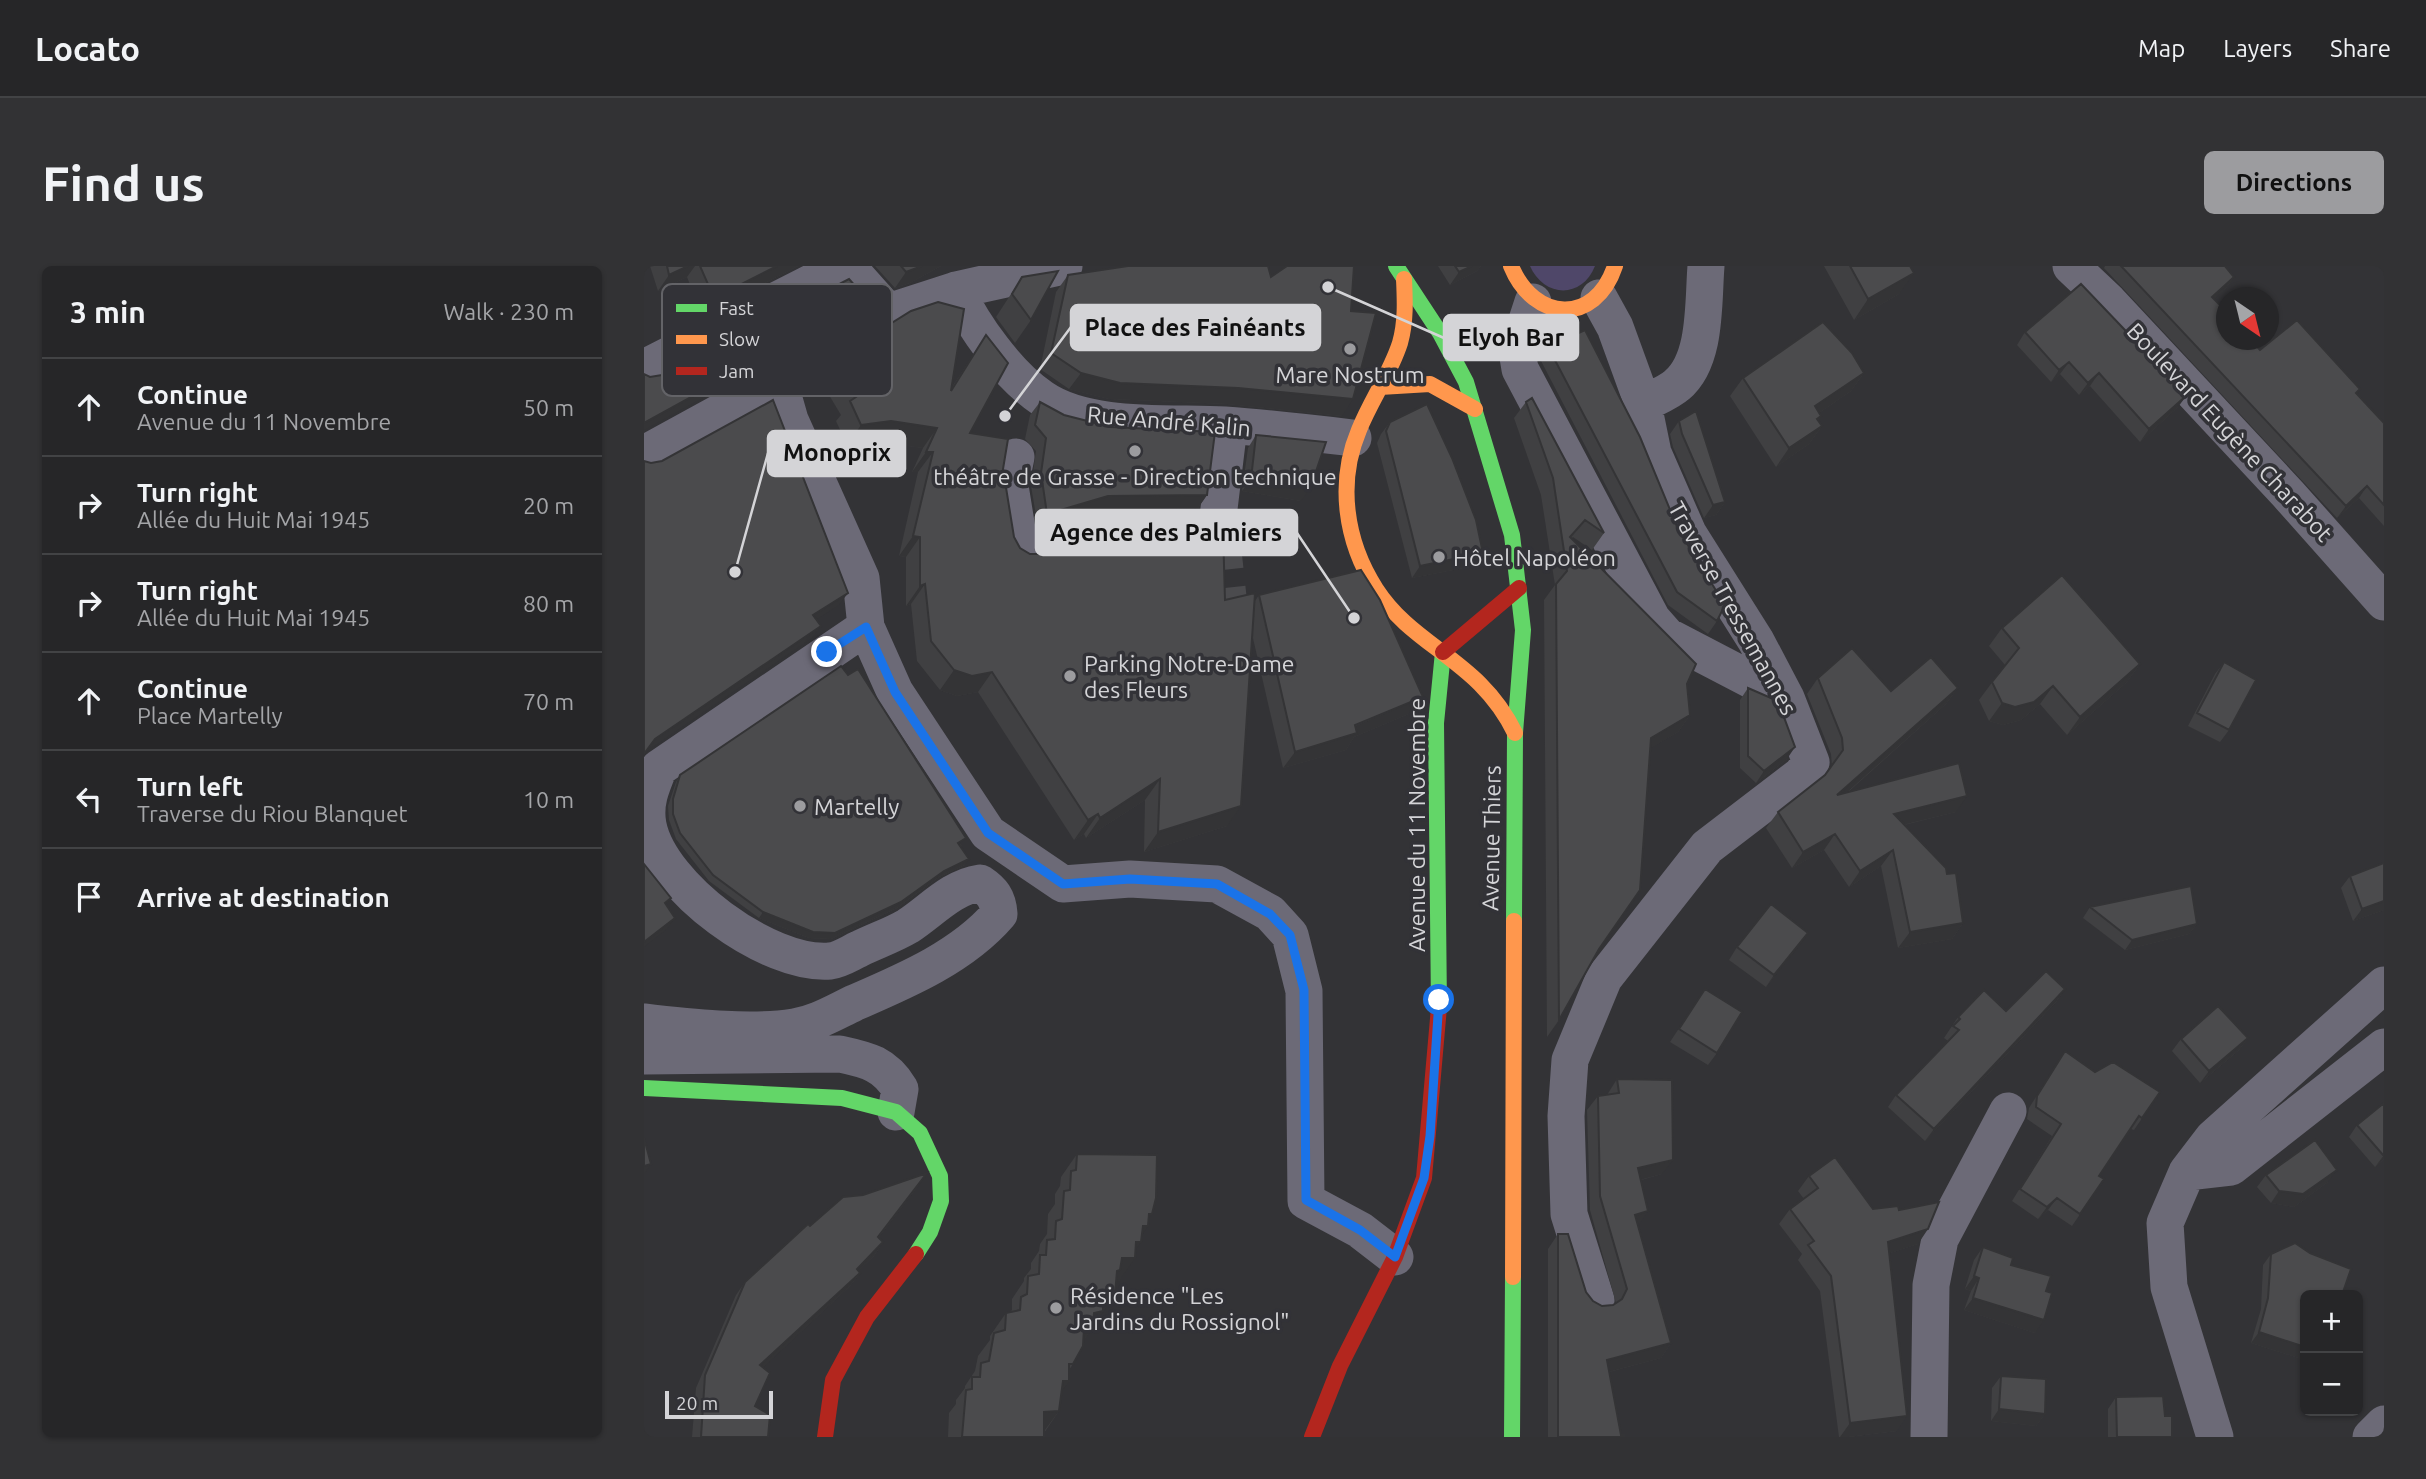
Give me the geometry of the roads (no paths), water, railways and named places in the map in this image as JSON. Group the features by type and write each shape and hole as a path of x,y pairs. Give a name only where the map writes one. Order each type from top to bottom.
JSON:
{"main road":[{"path":"1511,266 1518,286 1533,302 1549,310 1583,308 1607,282"},
{"path":"1400,272 1405,314 1400,342 1353,438 1346,494 1349,518 1365,568 1394,613 1481,680 1498,697 1516,733"},
{"name":"Avenue Thiers","path":"1400,272 1440,333 1465,382 1500,488 1512,535 1519,587 1523,630 1516,733 1512,1437"},
{"path":"1380,387 1412,383 1441,385 1475,409"},
{"path":"1443,652 1519,587"},
{"name":"Avenue du 11 Novembre","path":"1312,1437 1340,1366 1395,1257 1424,1178 1430,1136 1439,1000 1436,723 1443,652"},
{"path":"644,1088 842,1098 896,1112 920,1133 934,1159 940,1176 941,1201 930,1232 910,1263 867,1317 833,1380 825,1437"}],"street":[{"path":"810,284 846,266 862,284"},
{"path":"892,311 956,290 1064,266"},
{"path":"1643,404 1677,386 1692,367 1699,337 1706,266"},
{"name":"Boulevard Eugène Charabot","path":"2071,266 2109,302 2288,494 2384,602"},
{"name":"Traverse Tressemannes","path":"1596,1300 1569,1214 1566,1116 1570,1060 1604,978 1707,847 1801,775 1811,762 1786,698 1756,641 1688,533 1653,453 1643,404 1615,327 1607,282"},
{"name":"Rue André Kalin","path":"956,290 971,321 1008,365 1042,398 1089,418 1229,426 1353,438"},
{"path":"1533,302 1517,351 1520,369 1652,619 1667,636 1786,698"},
{"path":"644,368 662,358"},
{"path":"644,454 750,396"},
{"path":"784,396 790,420 861,578 866,627 895,692 988,833 1063,884 1130,879 1217,884 1270,914 1290,935 1304,990 1306,1200 1360,1230 1395,1257"},
{"path":"1016,457 1010,486 1021,554 1099,531 1220,531 1218,517 1229,426"},
{"path":"644,1022 719,1028 792,1027 821,1021 912,978 982,933 999,914 999,904 992,891 980,883 967,885 906,927 833,961 806,961 720,920 678,882 653,840 648,823 648,793 659,768 866,627"},
{"path":"2215,1437 2169,1287 2165,1223 2188,1172 2213,1138 2384,985"},
{"path":"2188,1172 2231,1167 2384,1047"},
{"path":"644,1056 840,1054 871,1060 890,1071 900,1089 896,1112"},
{"path":"1929,1437 1931,1285 1941,1238 2008,1111"},
{"path":"2371,1437 2384,1424"}],"tunnel":[{"path":"1221,533 1230,615"}],"place":[{"name":"Elyoh Bar","path":"1328,287"},
{"name":"Mare Nostrum","path":"1350,349"},
{"name":"Place des Fainéants","path":"1005,416"},
{"name":"théâtre de Grasse - Direction technique","path":"1135,451"},
{"name":"Hôtel Napoléon","path":"1439,557"},
{"name":"Monoprix","path":"735,572"},
{"name":"Agence des Palmiers","path":"1354,618"},
{"name":"Parking Notre-Dame des Fleurs","path":"1070,676"},
{"name":"Martelly","path":"800,806"},
{"name":"Résidence \"Les Jardins du Rossignol\"","path":"1056,1308"}]}
